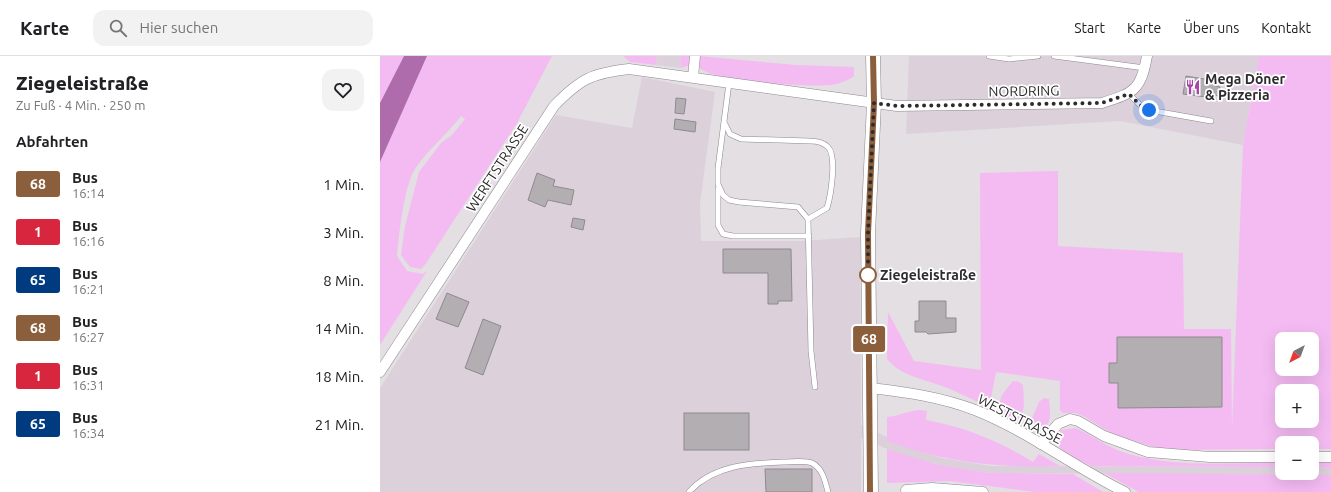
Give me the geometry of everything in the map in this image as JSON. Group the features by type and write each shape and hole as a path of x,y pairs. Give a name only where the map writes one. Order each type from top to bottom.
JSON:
{"main road":[{"path":"870,492 868,233 874,103 873,56"}],"street":[{"path":"693,78 694,56"},
{"path":"1129,94 1139,84 1148,56"},
{"name":"WERFTSTRASSE","path":"380,372 554,106 569,90 589,76 629,69 874,103"},
{"name":"NORDRING","path":"874,103 897,106 1102,103 1129,94"},
{"name":"WESTSTRASSE","path":"870,388 908,392 955,403 999,421 1123,491"},
{"path":"1041,444 1058,424 1070,420 1078,420 1104,436 1148,452 1210,457 1275,457"},
{"path":"1319,457 1331,457"},
{"path":"906,490 932,488 983,492"}],"lane":[{"path":"989,56 1022,59 1038,56"},
{"path":"1054,56 1145,68"},
{"path":"729,83 718,168 718,224 723,234 733,236 809,236"},
{"path":"1129,94 1140,105 1149,110 1211,121"},
{"path":"724,121 730,134 741,139 810,141 820,142 828,147 832,154 829,203 827,208 808,219"},
{"path":"718,184 723,195 729,200 798,207 808,219 811,351 815,387"},
{"path":"690,492 705,479 729,468 753,463 797,462 811,463 818,468 824,475 828,492"}],"shaded area":[{"path":"380,56 404,56 380,103"},
{"path":"404,56 427,56 380,162 380,103"},
{"path":"427,56 552,56 517,123 421,269 410,267 401,255 405,226 419,172 441,143 452,135 465,119 461,116 415,169 405,198 397,256 407,271 423,274 427,271 380,345 380,162"},
{"path":"623,56 657,56 656,65 630,62"},
{"path":"657,56 680,56 681,68 656,65"},
{"path":"680,56 692,56 690,65 681,68"},
{"path":"699,56 795,65 854,67 854,76 846,81 831,85 783,84 741,80 708,73 700,68"},
{"path":"909,56 1259,56 1243,145 1120,121 906,134"},
{"path":"1259,56 1331,56 1331,449 1319,449 1319,436 1275,436 1275,449 1176,450 1157,448 1113,434 1083,416 1075,413 1063,413 1060,410 1060,381 996,372 991,398 982,404 957,392 906,373 893,365 887,359 888,312 914,361 981,370 980,173 1058,171 1058,246 1183,253 1184,329 1231,329 1232,428 1243,145"},
{"path":"642,77 715,92 700,203 701,241 802,241 860,237 861,425 887,437 887,441 942,458 990,466 1275,467 1275,475 987,473 918,460 861,438 861,492 380,492 380,388 556,115 632,128"},
{"path":"1013,381 1019,382 1023,385 1024,405 1021,420 1014,422 1000,413 1002,396"},
{"path":"1044,398 1049,399 1050,419 1046,425 1037,431 1031,427 1030,423 1039,402"},
{"path":"920,410 927,411 926,420 968,431 994,441 1033,462 1039,454 1060,466 994,465 951,459 887,441 887,417"},
{"path":"1076,428 1122,452 1147,458 1205,464 1275,462 1275,467 1091,466 1065,452 1060,447 1057,442 1057,436 1061,430"},
{"path":"887,449 935,464 987,473 1073,474 1103,492 1035,492 950,481 887,483"},
{"path":"1331,461 1331,468 1319,467 1319,462"},
{"path":"1319,467 1331,468 1331,475 1319,475"},
{"path":"1104,473 1275,475 1275,480 1319,480 1319,475 1331,475 1331,492 1139,492"}],"building":[{"path":"1186,76 1216,81 1216,86 1220,87 1219,96 1214,95 1214,98 1183,94"},
{"path":"676,98 686,99 684,114 675,113"},
{"path":"675,119 696,122 695,132 674,129"},
{"path":"537,173 555,180 553,186 574,190 571,205 548,200 545,207 528,200"},
{"path":"573,218 585,220 583,230 571,227"},
{"path":"723,249 791,249 792,301 778,301 778,304 768,304 768,273 723,273"},
{"path":"447,293 469,302 458,327 436,319"},
{"path":"919,301 946,301 946,318 956,318 956,332 928,334 926,332 915,332 915,321 919,321"},
{"path":"483,319 501,326 483,375 465,368"},
{"path":"1117,337 1222,337 1222,407 1118,408 1118,383 1109,383 1109,363 1117,363"},
{"path":"684,413 749,413 749,450 684,450"},
{"path":"765,469 812,469 812,492 766,492"}],"bus line":[{"name":"68","path":"870,492 868,233 874,103 873,56"}],"place":[{"name":"Mega Döner & Pizzeria","path":"1193,87"},
{"name":"Ziegeleistraße","path":"868,275"}],"route":[{"path":"868,275 868,279 868,233 874,103 897,106 1102,103 1129,94 1140,105 1149,110"}]}
